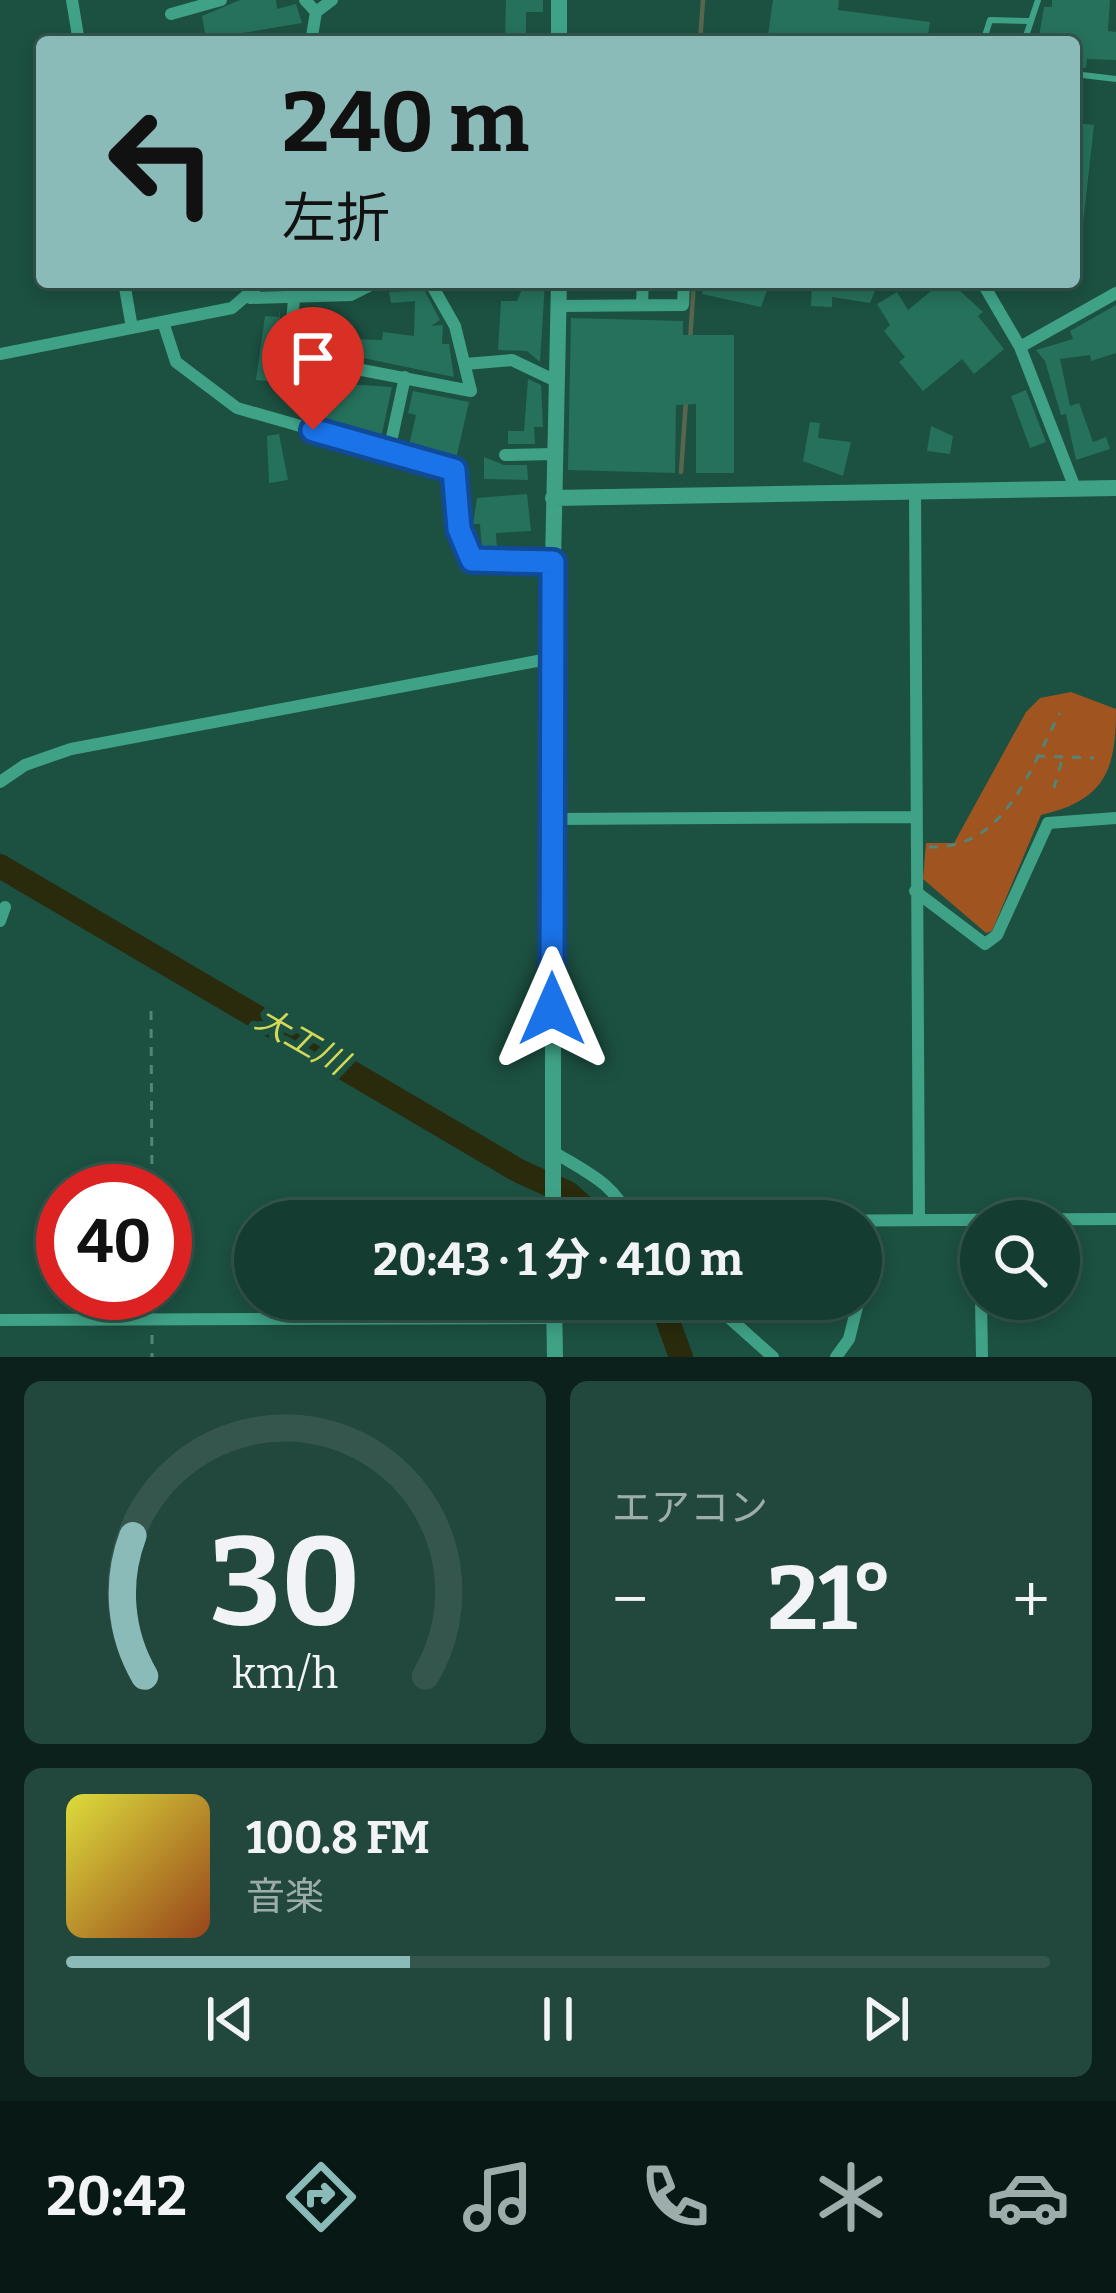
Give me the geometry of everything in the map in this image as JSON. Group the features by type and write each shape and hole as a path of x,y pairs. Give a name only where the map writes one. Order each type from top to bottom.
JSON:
{"street":[{"path":"71,0 78,36"},
{"path":"171,14 221,0"},
{"path":"305,0 316,12"},
{"path":"312,36 316,12 332,0"},
{"path":"559,0 559,36"},
{"path":"125,288 132,328"},
{"path":"0,354 232,308 258,288"},
{"path":"250,298 351,295 365,288"},
{"path":"294,299 290,356 471,391 455,326 433,288"},
{"path":"553,1200 551,819 559,288"},
{"path":"642,303 643,288"},
{"path":"559,306 682,305 683,288"},
{"path":"986,288 1020,346 1075,488"},
{"path":"1020,346 1116,293"},
{"path":"163,322 176,362 238,408 458,474 459,529 472,560 553,562"},
{"path":"465,364 512,360 556,381"},
{"path":"389,451 405,377"},
{"path":"505,455 554,454"},
{"path":"554,498 1116,488"},
{"path":"915,490 920,1220"},
{"path":"0,782 25,765 70,749 553,658"},
{"path":"551,819 915,817"},
{"path":"915,891 985,944 997,935 1048,823 1054,818 1116,818"},
{"path":"552,1151 622,1200"},
{"path":"1080,1219 1116,1219"},
{"path":"882,1221 960,1220"},
{"path":"0,1320 234,1315"},
{"path":"555,1320 555,1357"},
{"path":"732,1320 773,1357"},
{"path":"836,1357 856,1320"},
{"path":"981,1320 982,1357"}],"lane":[{"path":"1025,36 1038,0"},
{"path":"984,36 990,20 1028,21"},
{"path":"1080,75 1116,79"}],"path":[{"path":"915,846 954,847 994,828 1060,713"},
{"path":"1036,756 1094,758"},
{"path":"1054,788 1063,758"},
{"path":"152,1011 152,1164"}],"shaded area":[{"path":"1071,692 1116,709 1109,765 1103,779 1080,801 1041,815 992,931 986,933 923,879 926,843 954,843 1026,712 1040,698"}],"building":[{"path":"240,0 276,0 277,9 296,4 302,23 205,36 202,16"},
{"path":"506,0 543,0 543,12 526,12 526,36 505,36"},
{"path":"773,0 839,0 838,10 930,22 928,36 768,36"},
{"path":"1052,0 1110,0 1108,31 1116,32 1116,60 1087,59 1086,68 1080,68 1080,36 1039,36 1044,7 1052,7"},
{"path":"1080,124 1094,125 1080,242"},
{"path":"409,288 423,288 440,320 431,326 443,325 442,344 449,344 454,377 301,345 303,329 347,331 347,339 382,340 383,332 414,336 415,301 391,303 389,292 411,291"},
{"path":"522,288 545,288 540,362 527,351 498,350 501,301 517,301"},
{"path":"703,288 768,288 761,307 702,294"},
{"path":"812,288 876,289 870,303 832,297 832,307 811,306"},
{"path":"935,288 962,288 983,312 978,316 1004,349 974,374 962,359 923,391 899,362 905,357 884,331 890,325 877,304 897,292 908,310"},
{"path":"1116,305 1116,353 1091,361 1090,355 1060,359 1070,406 1079,403 1093,442 1106,437 1110,449 1076,460 1066,414 1061,415 1045,361 1036,350 1073,339 1070,331"},
{"path":"280,308 279,382 256,380 265,316 279,317"},
{"path":"571,318 683,321 683,335 734,335 734,473 696,473 696,404 676,405 675,473 568,470"},
{"path":"327,374 346,378 346,384 392,387 381,438 317,420"},
{"path":"528,379 541,385 543,427 534,427 535,444 508,444 508,431 524,431"},
{"path":"1026,390 1046,442 1030,448 1011,396"},
{"path":"413,391 469,402 456,459 409,445 416,415 408,413"},
{"path":"810,422 820,423 818,438 851,442 843,476 803,461"},
{"path":"931,426 953,436 950,454 927,451"},
{"path":"279,434 288,480 269,483 267,436"},
{"path":"484,457 504,465 527,465 528,480 484,479"},
{"path":"527,494 531,531 496,533 497,550 482,550 480,524 473,524 477,498"}],"waterway":[{"path":"700,36 703,0"},
{"path":"690,341 694,288"},
{"path":"681,472 686,400"},
{"name":"大工川","path":"0,866 576,1200"},
{"name":"大工川","path":"668,1320 681,1357"}],"route":[{"path":"313,430 454,470 459,480 459,529 472,560 553,562 552,1009"}]}
